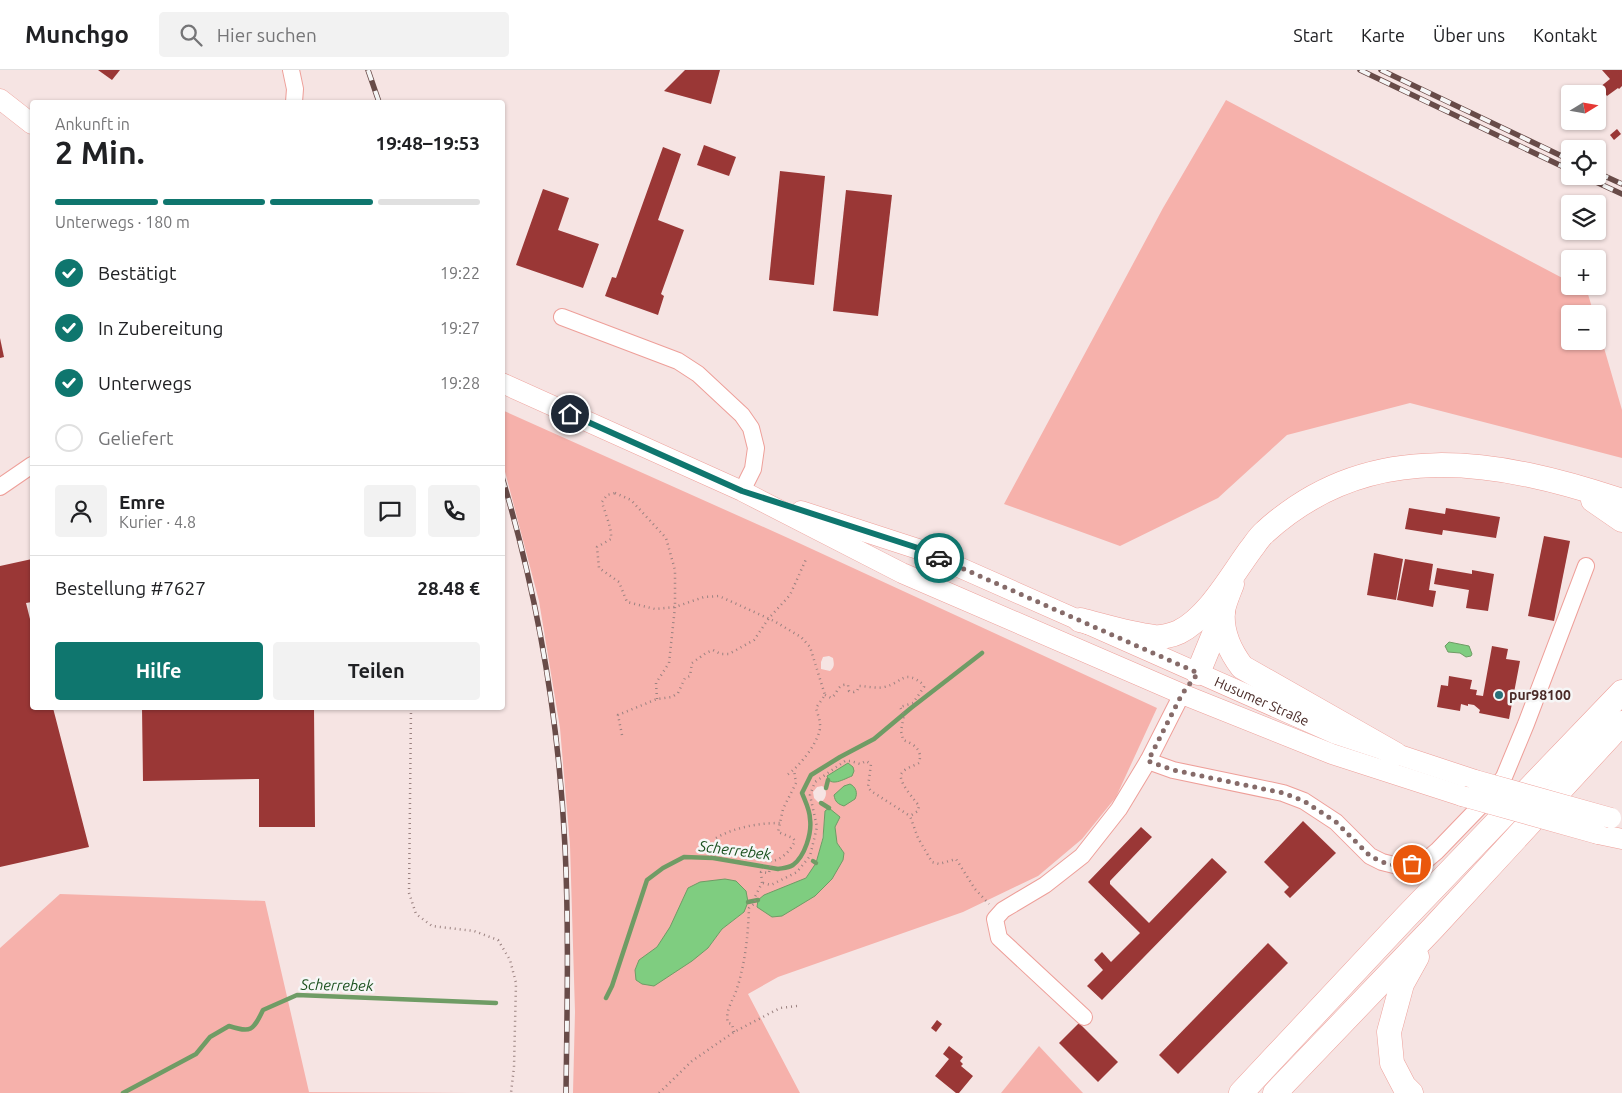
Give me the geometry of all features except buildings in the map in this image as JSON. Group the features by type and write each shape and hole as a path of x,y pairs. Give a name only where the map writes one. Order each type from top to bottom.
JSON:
{"highway":[{"path":"1191,669 1216,608 1241,562 1264,533 1296,507 1343,481 1390,468 1442,464 1482,466 1592,491 1622,501"},
{"path":"1562,484 1589,497 1622,520"},
{"path":"1080,620 1156,637 1178,633 1216,608"},
{"path":"1216,608 1231,652 1242,667 1394,754"},
{"path":"1275,1093 1434,927 1617,708 1622,681"},
{"path":"1241,1093 1404,919 1617,708"},
{"path":"1410,1093 1404,1086 1392,1063 1389,1032 1402,984 1434,927"}],"main road":[{"path":"0,99 30,122"},
{"name":"Husumer Straße","path":"505,384 742,491 902,573 1182,694 1332,754 1462,796 1622,839"},
{"name":"Husumer Straße","path":"742,491 918,548 1336,734 1475,780 1616,819"},
{"path":"1182,694 1191,669"}],"street":[{"path":"291,70 295,88 294,100"},
{"path":"562,317 678,361 698,374 742,415 751,428 756,448 754,468 742,491"},
{"path":"0,487 30,466"},
{"path":"1148,761 1173,770 1283,793 1304,801 1336,822 1370,856 1382,862 1398,866 1425,861 1484,802 1504,778 1586,566"},
{"path":"1084,1017 999,938 995,919 1003,910 1045,885 1082,856 1119,809 1148,761 1182,694"}],"path":[{"path":"658,699 656,683 669,663 675,607 675,570 666,538 631,500 615,493 607,495 602,502 612,531 611,539 597,546 599,568 619,582 627,602 655,609 675,607 704,597 719,596 769,618 801,637 810,647 825,695 831,698 845,684 848,685 849,692 858,691 859,686 886,687 902,677 914,678 924,685 912,703 900,707 904,715 901,731 903,740 912,744 920,751 921,758 919,763 902,772 900,776 901,782 919,806 918,811 910,816"},
{"path":"622,735 618,716 658,699 672,697 678,693 685,678 690,676 692,663 706,653 713,650 721,654 729,654 754,640 769,618 790,595 806,557"},
{"path":"787,775 794,770 814,747 821,724 816,708 825,695"},
{"path":"411,710 409,893 416,914 432,926 474,931 498,940 510,960 516,984 514,1067 511,1093"},
{"path":"762,883 771,884 797,872 810,856 817,827 810,795 815,782 845,761 851,760 860,764 866,761 871,764 868,787 871,791 910,816 918,838 932,862 939,864 956,860 987,903 1003,910"},
{"path":"734,1032 732,1024 728,1023 726,1017 736,990 743,961 748,932 749,908 755,903 755,897 762,883 761,872 769,873 771,861 777,861 782,857 795,841 793,838 778,832 783,809 796,782 794,770"},
{"path":"716,838 727,832 767,823 781,823"},
{"path":"659,1093 692,1061 734,1032 780,1008 797,1006"}],"shaded area":[{"path":"1226,100 1561,277 1561,295 1588,295 1591,305 1561,305 1561,350 1605,350 1622,410 1622,458 1410,403 1287,435 1218,498 1120,546 1004,504 1163,208"},
{"path":"505,411 788,538 1157,708 1116,797 1082,839 1038,876 963,912 778,977 748,994 800,1093 573,1093 575,1012 570,845 560,728 539,601 505,472","holes":["829,656 833,658 833,668 830,671 821,669 823,657","822,786 825,788 826,794 823,801 818,802 814,798 813,792 817,787","825,811 837,843 844,853 772,916 764,895 795,884 810,874 818,858","688,888 744,912 722,929 708,948 635,970 641,959 662,942 675,919"]},
{"path":"1449,642 1469,646 1471,656 1466,657 1460,653 1448,652 1445,646"},
{"path":"848,763 853,767 852,776 838,782 829,780 827,776"},
{"path":"850,784 855,788 856,797 844,806 837,802 834,795 844,786"},
{"path":"829,808 840,817 835,827 837,843 844,853 843,860 832,879 815,896 782,916 772,917 757,907 758,900 764,895 806,878 816,863 823,838 825,811"},
{"path":"725,879 736,881 746,891 748,902 744,912 722,929 708,948 654,986 642,984 636,980 635,970 639,960 657,947 670,927 688,888 700,882"},
{"path":"60,894 265,901 309,1092 473,1093 0,1093 0,948"},
{"path":"1039,1046 1083,1093 1001,1093"}],"waterway":[{"name":"Scherrebek","path":"606,998 612,986 647,880 663,868 684,857 713,858 778,869 793,865 801,856 809,837 810,816 802,793 811,775 874,739 982,653"},
{"path":"826,788 828,780"},
{"path":"821,803 829,808"},
{"path":"748,902 758,900"},
{"name":"Scherrebek","path":"123,1093 196,1054 210,1037 229,1026 247,1030 254,1026 263,1010 297,995 496,1003"}],"railway":[{"path":"368,70 378,100"},
{"path":"1360,70 1561,166"},
{"path":"1381,70 1561,156"},
{"path":"1606,177 1622,184"},
{"path":"1602,185 1622,194"},
{"path":"505,487 536,614 545,660 558,753 566,878 566,1093"}],"way so far":[{"path":"939,558 1198,673 1182,694 1148,761 1173,770 1283,793 1304,801 1336,822 1370,856 1382,862 1398,866 1412,864"}],"place":[{"name":"pur98100","path":"1499,695"}],"route":[{"path":"570,414 742,491 918,548 939,558"}]}
